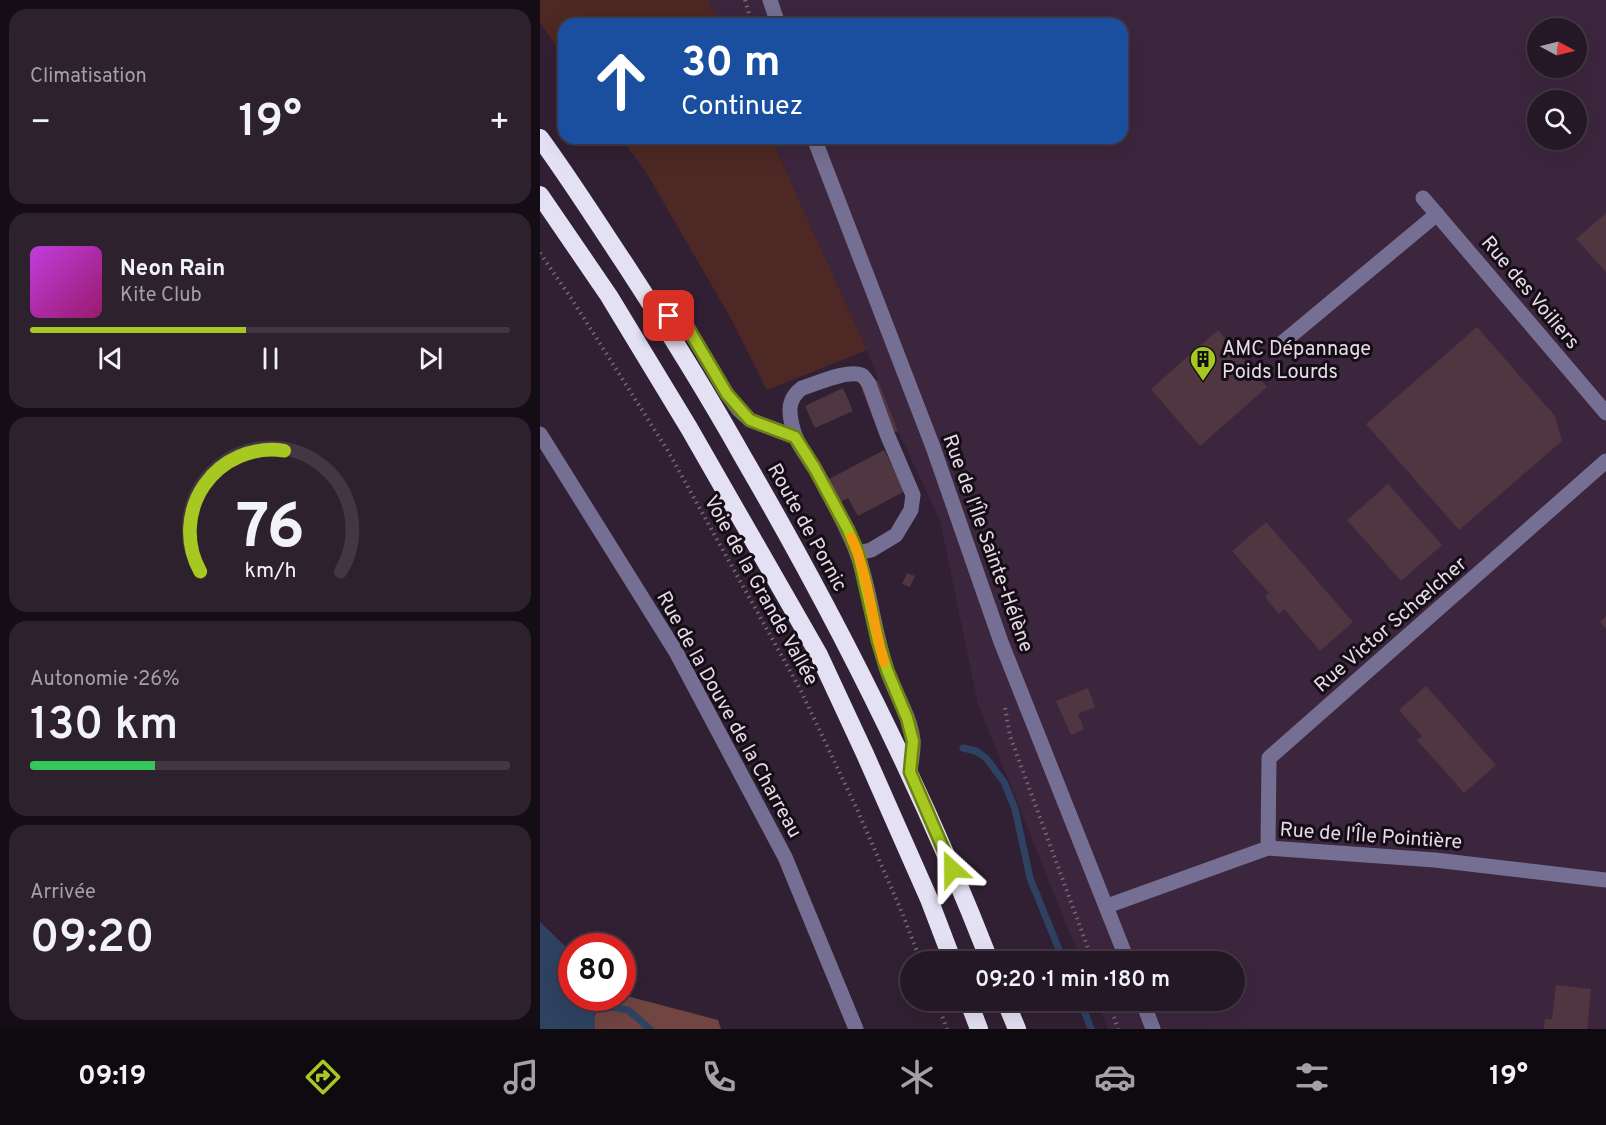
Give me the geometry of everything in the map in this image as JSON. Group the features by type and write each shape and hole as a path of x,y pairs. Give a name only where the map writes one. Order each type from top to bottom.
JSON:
{"highway":[{"name":"Route de Pornic","path":"540,138 592,213 703,386 782,524 843,637 910,772 986,951"},
{"path":"540,195 609,296 819,655 929,900 949,951"},
{"path":"972,1011 979,1029"},
{"path":"1010,1011 1017,1029"}],"street":[{"path":"770,0 776,18"},
{"name":"Rue de l'Île Sainte-Hélène","path":"816,144 933,447 1001,642 1124,951"},
{"name":"Rue des Voiliers","path":"1424,198 1606,413"},
{"path":"1276,348 1437,214"},
{"path":"653,308 685,323 727,394 750,420 795,437"},
{"path":"858,553 871,550 896,535 911,510 913,495 869,384 864,377 848,373 802,388 796,393 791,399 791,422 795,437 814,467 858,553 878,641 907,718 913,741 910,772"},
{"name":"Rue de la Douve de la Charreau","path":"540,434 676,652 698,693 785,857 856,1029"},
{"name":"Rue Victor Schœlcher","path":"1268,848 1269,758 1606,461"},
{"name":"Rue de l'Île Pointière","path":"1107,906 1268,848 1435,860 1606,880"},
{"path":"1146,1011 1153,1029"}],"path":[{"path":"745,0 750,18"},
{"name":"Voie de la Grande Vallée","path":"540,252 668,451 800,689 856,807 917,951"},
{"path":"940,1011 947,1029"},
{"path":"1112,1011 1118,1029"}],"shaded area":[{"path":"540,0 708,0 716,18 558,18 558,48 540,23"},
{"path":"708,0 1606,0 1606,1029 1108,1029 1100,1011 1245,1011 1245,951 1077,951 978,704 940,520 898,431 867,350 774,144 1128,144 1128,18 716,18"},
{"path":"625,144 774,144 867,350 767,390 730,317 646,172"},
{"path":"636,998 718,1020 721,1029 589,1029 597,1011 636,1011"}],"water":[{"path":"540,922 558,939 558,1011 594,1011 595,1029 540,1029"}],"building":[{"path":"1606,213 1606,272 1576,239"},
{"path":"1477,327 1555,416 1562,441 1459,530 1366,424"},
{"name":"AMC Dépannage Poids Lourds","path":"1218,330 1267,387 1200,446 1151,389"},
{"path":"878,380 898,431 880,437 861,387"},
{"path":"843,388 853,411 815,428 805,406"},
{"path":"884,450 905,491 858,516 848,498 828,509 816,486"},
{"path":"1388,484 1442,545 1401,581 1347,520"},
{"path":"1266,522 1353,622 1320,651 1284,609 1279,614 1265,597 1269,593 1232,551"},
{"path":"907,573 915,576 910,587 902,584"},
{"path":"1606,616 1606,629 1600,622"},
{"path":"1426,686 1496,765 1464,793 1417,740 1422,736 1399,710"},
{"path":"1088,688 1095,707 1078,714 1084,729 1071,735 1056,701"},
{"path":"1556,985 1591,989 1587,1029 1544,1029 1545,1019 1552,1019"}],"waterway":[{"path":"963,748 976,751 986,758 1004,782 1015,809 1030,878 1060,951"},
{"path":"629,1011 650,1029"},
{"path":"1084,1011 1091,1029"}],"slow traffic":[{"path":"851,537 858,553 884,662"}],"place":[{"name":"AMC Dépannage Poids Lourds","path":"1203,382"}],"route":[{"path":"669,316 685,323 739,410 750,420 795,437 848,530 858,553 878,641 907,718 913,741 910,772 952,869"}]}
